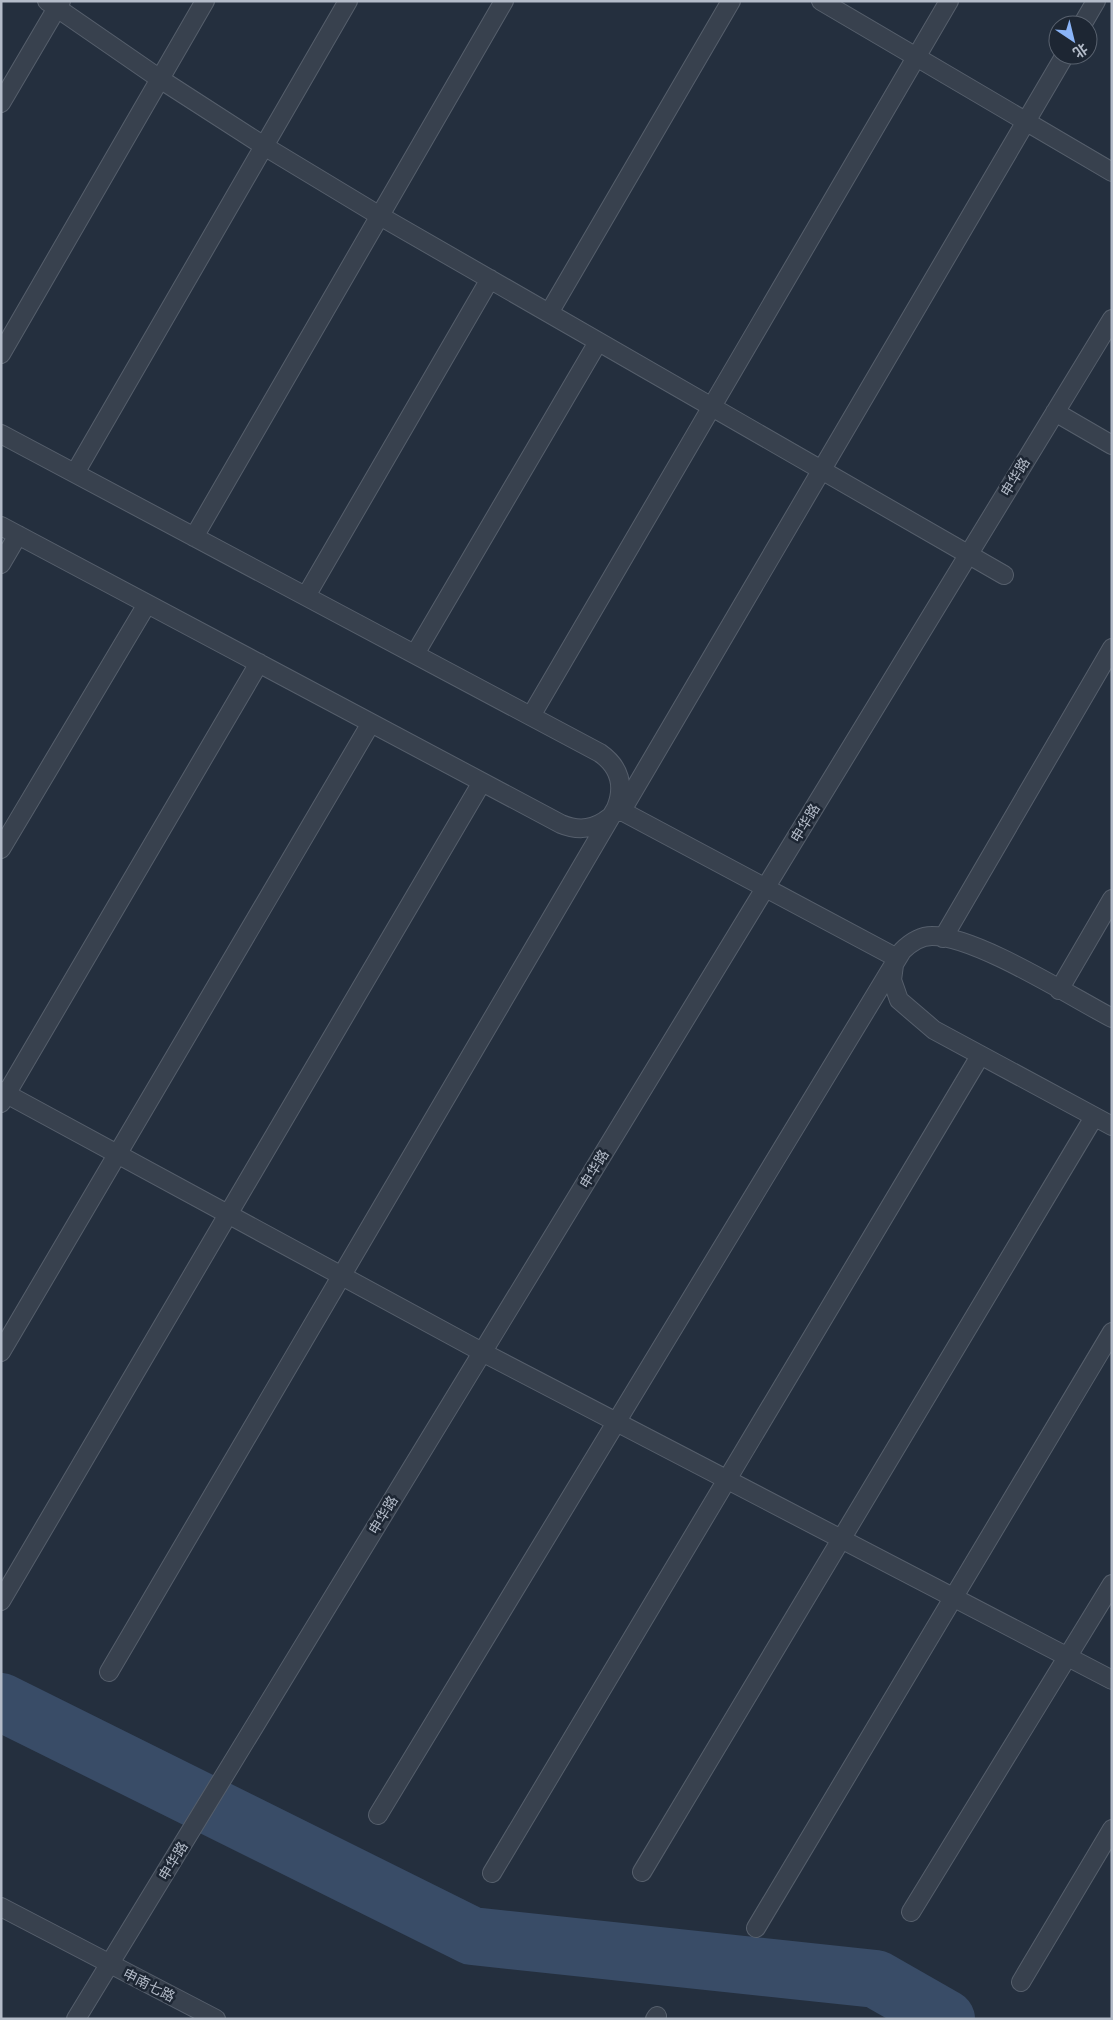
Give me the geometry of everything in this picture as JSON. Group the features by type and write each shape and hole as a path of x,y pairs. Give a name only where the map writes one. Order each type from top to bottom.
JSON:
{"lane":[{"path":"1,354 205,1"},
{"path":"75,473 348,1"},
{"path":"194,537 504,1"},
{"path":"549,313 731,1"},
{"path":"821,1 1112,172"},
{"path":"531,716 950,1"},
{"path":"1088,15 1096,1"},
{"path":"1,103 55,4 160,79 264,146 380,216 1004,575"},
{"path":"108,1672 341,1276 822,470 1058,65"},
{"path":"306,596 490,279"},
{"name":"申华路","path":"76,2019 1112,319"},
{"path":"415,654 598,342"},
{"path":"1055,412 1112,445"},
{"path":"1,434 609,759 620,777 621,788 617,815"},
{"path":"1,526 572,828 582,829 602,823 617,815"},
{"path":"1,564 18,535"},
{"path":"1,849 147,604"},
{"path":"943,938 1112,648"},
{"path":"259,663 3,1096 117,1154 482,1352 1112,1680"},
{"path":"1,1352 371,723"},
{"path":"1,1601 482,782"},
{"path":"617,815 765,887 897,958"},
{"path":"1059,990 1112,899"},
{"path":"378,1815 897,958 910,944 929,936 963,943 998,957 1112,1018"},
{"path":"897,958 892,980 895,991 904,1005 934,1030 1112,1126"},
{"path":"492,1873 980,1056"},
{"path":"642,1872 1094,1117"},
{"path":"756,1928 1112,1332"},
{"path":"911,1912 1112,1584"},
{"path":"1021,1982 1112,1830"},
{"name":"申南七路","path":"1,1907 109,1965 216,2019"}],"waterway":[{"path":"1,1702 472,1936 876,1979 946,2019"}]}
